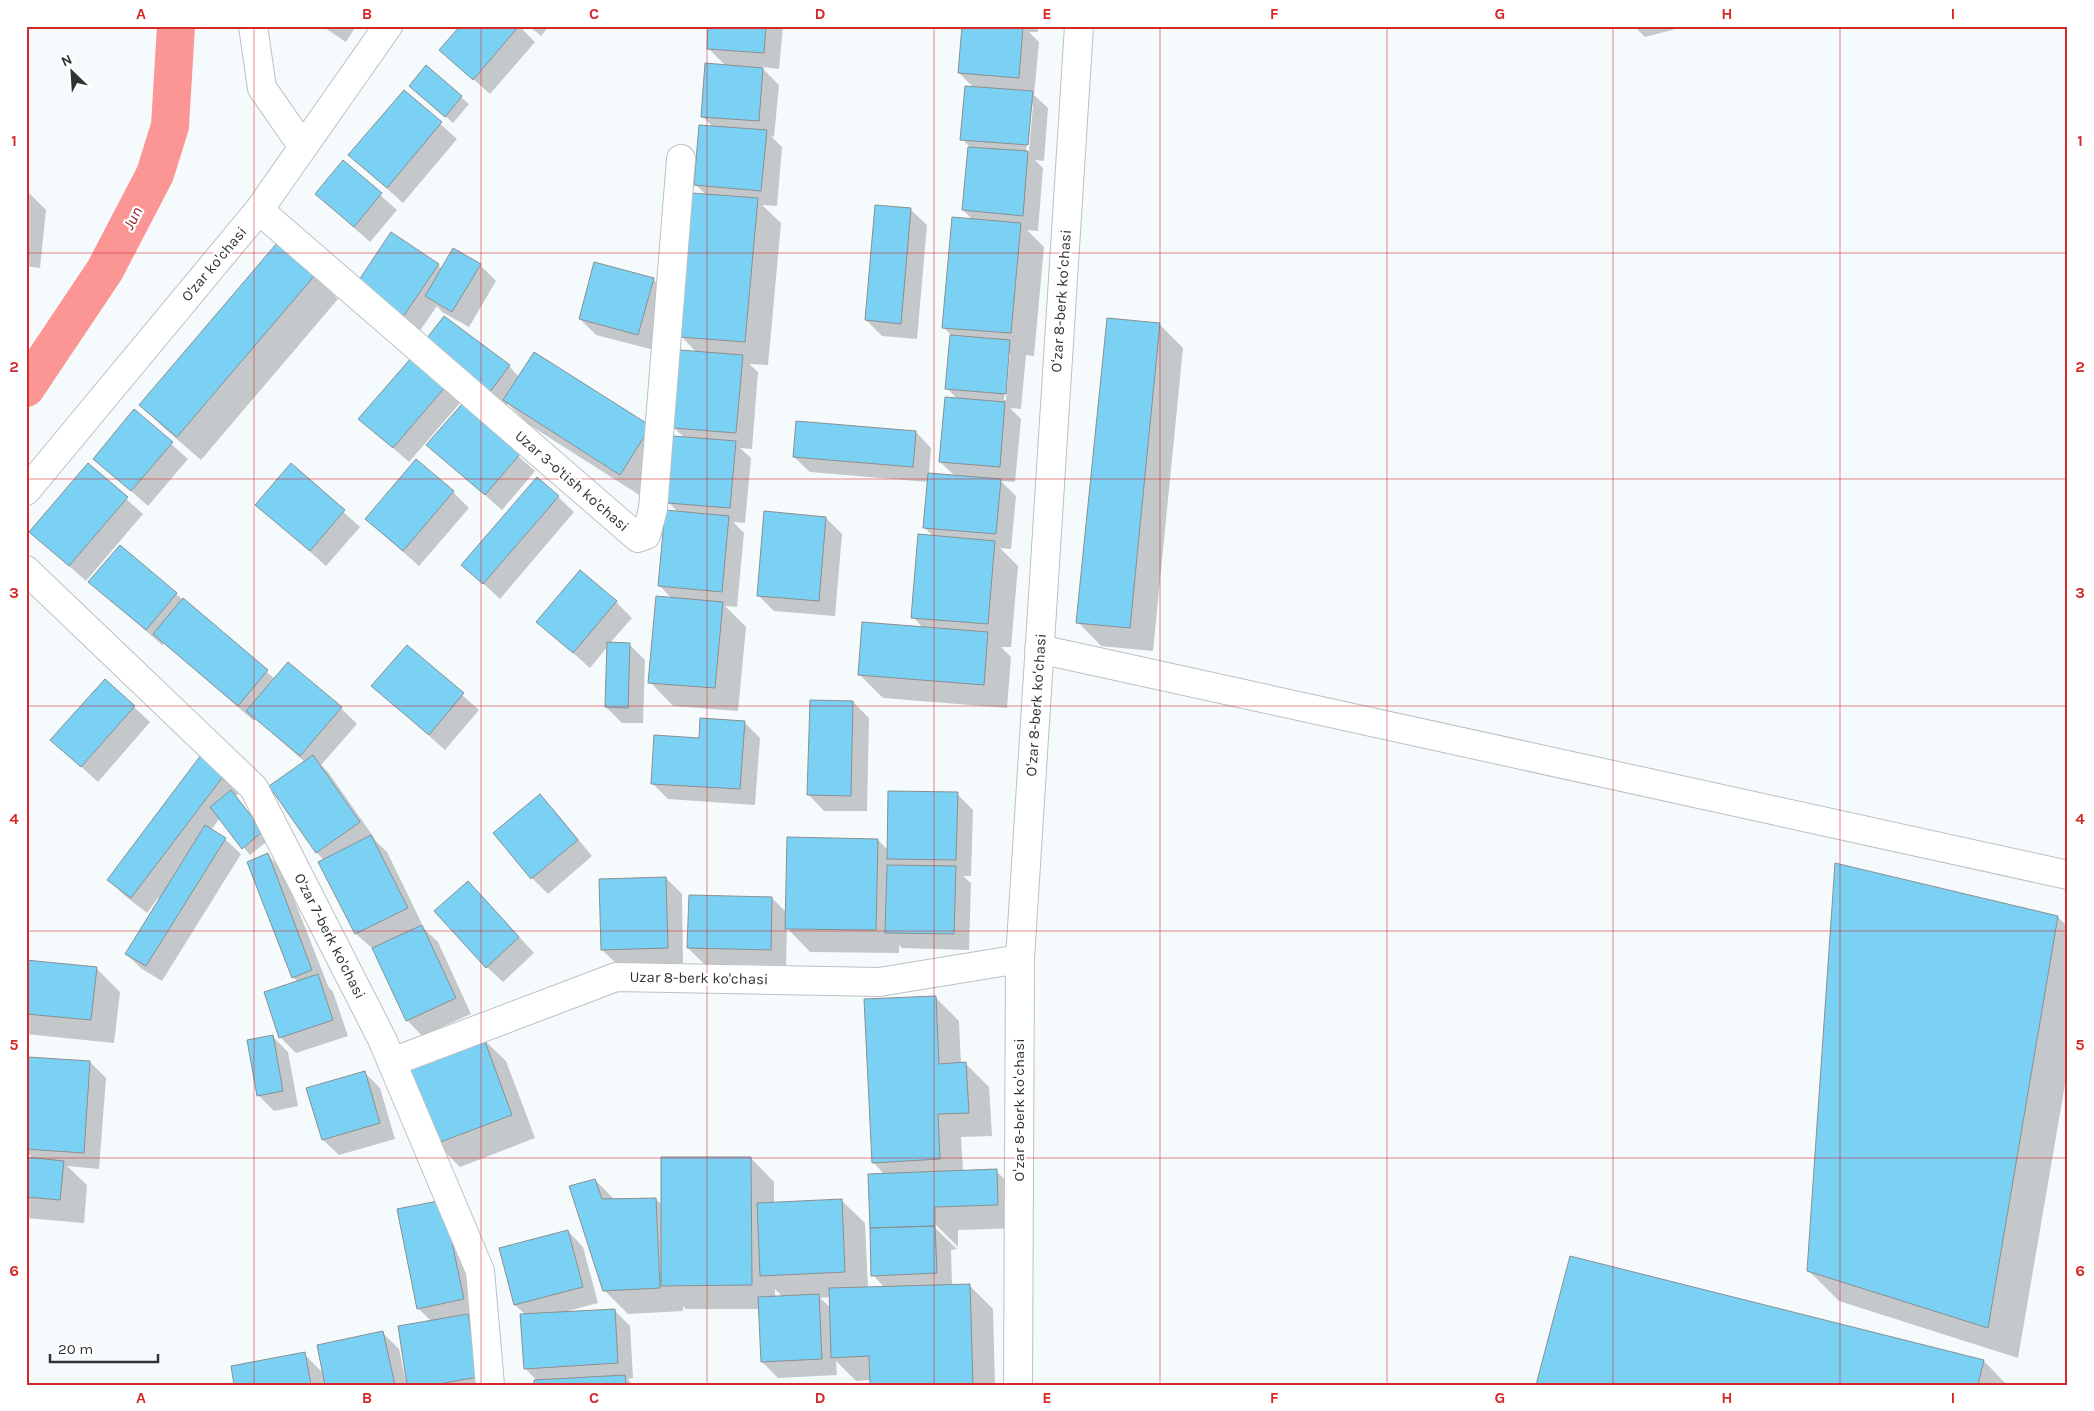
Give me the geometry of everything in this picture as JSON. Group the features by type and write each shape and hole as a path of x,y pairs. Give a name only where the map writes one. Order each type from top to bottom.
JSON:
{"street":[{"path":"253,26 262,88 303,147"},
{"name":"O'zar ko'chasi","path":"26,491 258,210 388,26"},
{"name":"Oʻzar 8-berk koʻchasi","path":"1018,1385 1020,959 1078,26"},
{"name":"Uzar 3-o'tish ko'chasi","path":"258,210 638,538 646,535 654,509 681,159"},
{"name":"O'zar 7-berk ko'chasi","path":"26,570 254,788 382,1039 480,1271 490,1385"},
{"path":"1039,649 2068,875"},
{"name":"Uzar 8-berk ko'chasi","path":"392,1062 616,977 879,982 1020,959"}],"building":[{"path":"460,26 519,26 473,80 439,50"},
{"path":"708,26 766,26 764,53 707,49"},
{"path":"962,26 1023,26 1019,78 958,73"},
{"path":"705,63 763,68 759,121 701,117"},
{"path":"426,65 462,96 445,117 409,86"},
{"path":"965,86 1033,91 1028,145 960,140"},
{"path":"404,90 442,122 387,188 348,155"},
{"path":"699,125 767,130 761,191 694,185"},
{"path":"968,147 1028,151 1023,216 962,210"},
{"path":"343,160 382,193 354,227 315,194"},
{"path":"692,193 758,198 745,342 680,337"},
{"path":"875,205 911,208 901,324 865,320"},
{"path":"952,217 1021,223 1011,333 942,328"},
{"path":"391,232 439,264 403,317 355,286"},
{"path":"277,243 315,275 177,437 139,405"},
{"path":"453,248 481,264 452,312 425,296"},
{"path":"594,262 654,278 638,335 579,319"},
{"path":"444,316 510,365 490,392 424,342"},
{"path":"1107,318 1160,323 1130,628 1076,623"},
{"path":"950,335 1010,340 1006,394 945,389"},
{"path":"680,350 743,355 736,433 673,428"},
{"path":"534,352 651,426 620,475 503,400"},
{"path":"412,357 446,386 393,448 358,419"},
{"path":"945,397 1005,402 1000,467 939,462"},
{"path":"462,404 520,454 485,495 426,445"},
{"path":"134,409 173,442 131,491 93,459"},
{"path":"796,421 916,431 913,467 793,457"},
{"path":"673,436 736,441 730,508 667,503"},
{"path":"416,459 454,491 403,551 365,519"},
{"path":"88,463 128,497 69,566 29,532"},
{"path":"291,463 345,510 310,551 255,505"},
{"path":"928,473 1001,479 996,534 923,528"},
{"path":"537,477 559,496 483,584 461,565"},
{"path":"665,510 729,516 722,592 658,586"},
{"path":"764,511 826,517 819,601 757,596"},
{"path":"918,534 995,541 988,624 911,618"},
{"path":"120,545 177,593 146,630 88,582"},
{"path":"580,570 617,601 573,653 536,622"},
{"path":"656,596 723,602 715,688 648,683"},
{"path":"183,598 268,670 238,706 153,634"},
{"path":"862,622 988,632 984,685 858,675"},
{"path":"607,642 630,643 628,708 605,707"},
{"path":"407,645 464,693 429,735 371,686"},
{"path":"288,662 342,707 300,756 246,711"},
{"path":"105,679 135,706 81,767 50,740"},
{"path":"810,700 853,701 851,796 807,795"},
{"path":"700,718 745,721 740,789 651,784 654,735 699,738"},
{"path":"201,755 225,774 131,898 107,880"},
{"path":"313,755 360,822 316,853 269,786"},
{"path":"231,790 263,831 242,849 210,807"},
{"path":"888,791 958,792 956,860 887,859"},
{"path":"540,794 578,840 531,879 493,833"},
{"path":"205,825 226,838 146,966 125,954"},
{"path":"371,835 408,908 355,934 318,862"},
{"path":"787,837 878,839 876,930 785,929"},
{"path":"268,853 312,970 292,978 247,862"},
{"path":"1835,863 2058,916 1988,1328 1807,1271"},
{"path":"887,865 956,866 954,934 885,933"},
{"path":"666,877 668,948 601,950 599,879"},
{"path":"468,881 519,937 486,968 434,911"},
{"path":"689,895 772,897 771,950 687,948"},
{"path":"422,925 456,998 406,1021 372,948"},
{"path":"26,960 97,967 91,1020 26,1014"},
{"path":"318,974 333,1020 279,1038 264,992"},
{"path":"936,996 939,1064 966,1062 969,1113 938,1114 940,1159 872,1163 864,999"},
{"path":"273,1035 283,1091 257,1096 247,1040"},
{"path":"483,1036 512,1115 435,1144 406,1066"},
{"path":"28,1057 90,1061 84,1153 26,1149"},
{"path":"365,1071 380,1123 322,1140 306,1088"},
{"path":"26,1157 64,1161 60,1200 26,1197"},
{"path":"661,1157 751,1157 752,1285 661,1286"},
{"path":"997,1169 998,1205 935,1207 935,1226 870,1228 868,1174"},
{"path":"595,1179 602,1199 656,1198 660,1288 603,1291 569,1186"},
{"path":"842,1199 845,1272 760,1276 757,1203"},
{"path":"443,1200 464,1299 417,1309 397,1209"},
{"path":"935,1226 937,1273 871,1276 870,1228"},
{"path":"568,1230 583,1287 514,1305 499,1248"},
{"path":"1570,1256 1984,1360 1978,1385 1536,1385"},
{"path":"970,1284 973,1385 870,1385 869,1356 831,1358 829,1288"},
{"path":"819,1294 822,1359 761,1362 758,1297"},
{"path":"615,1309 618,1363 524,1369 520,1314"},
{"path":"468,1314 478,1377 433,1385 407,1385 398,1326"},
{"path":"383,1331 395,1385 325,1385 317,1345"},
{"path":"305,1352 311,1385 234,1385 231,1366"},
{"path":"625,1375 626,1385 534,1385 534,1380"}],"waterway":[{"name":"Jun","path":"26,388 105,270 155,174 170,126 176,26"}]}
